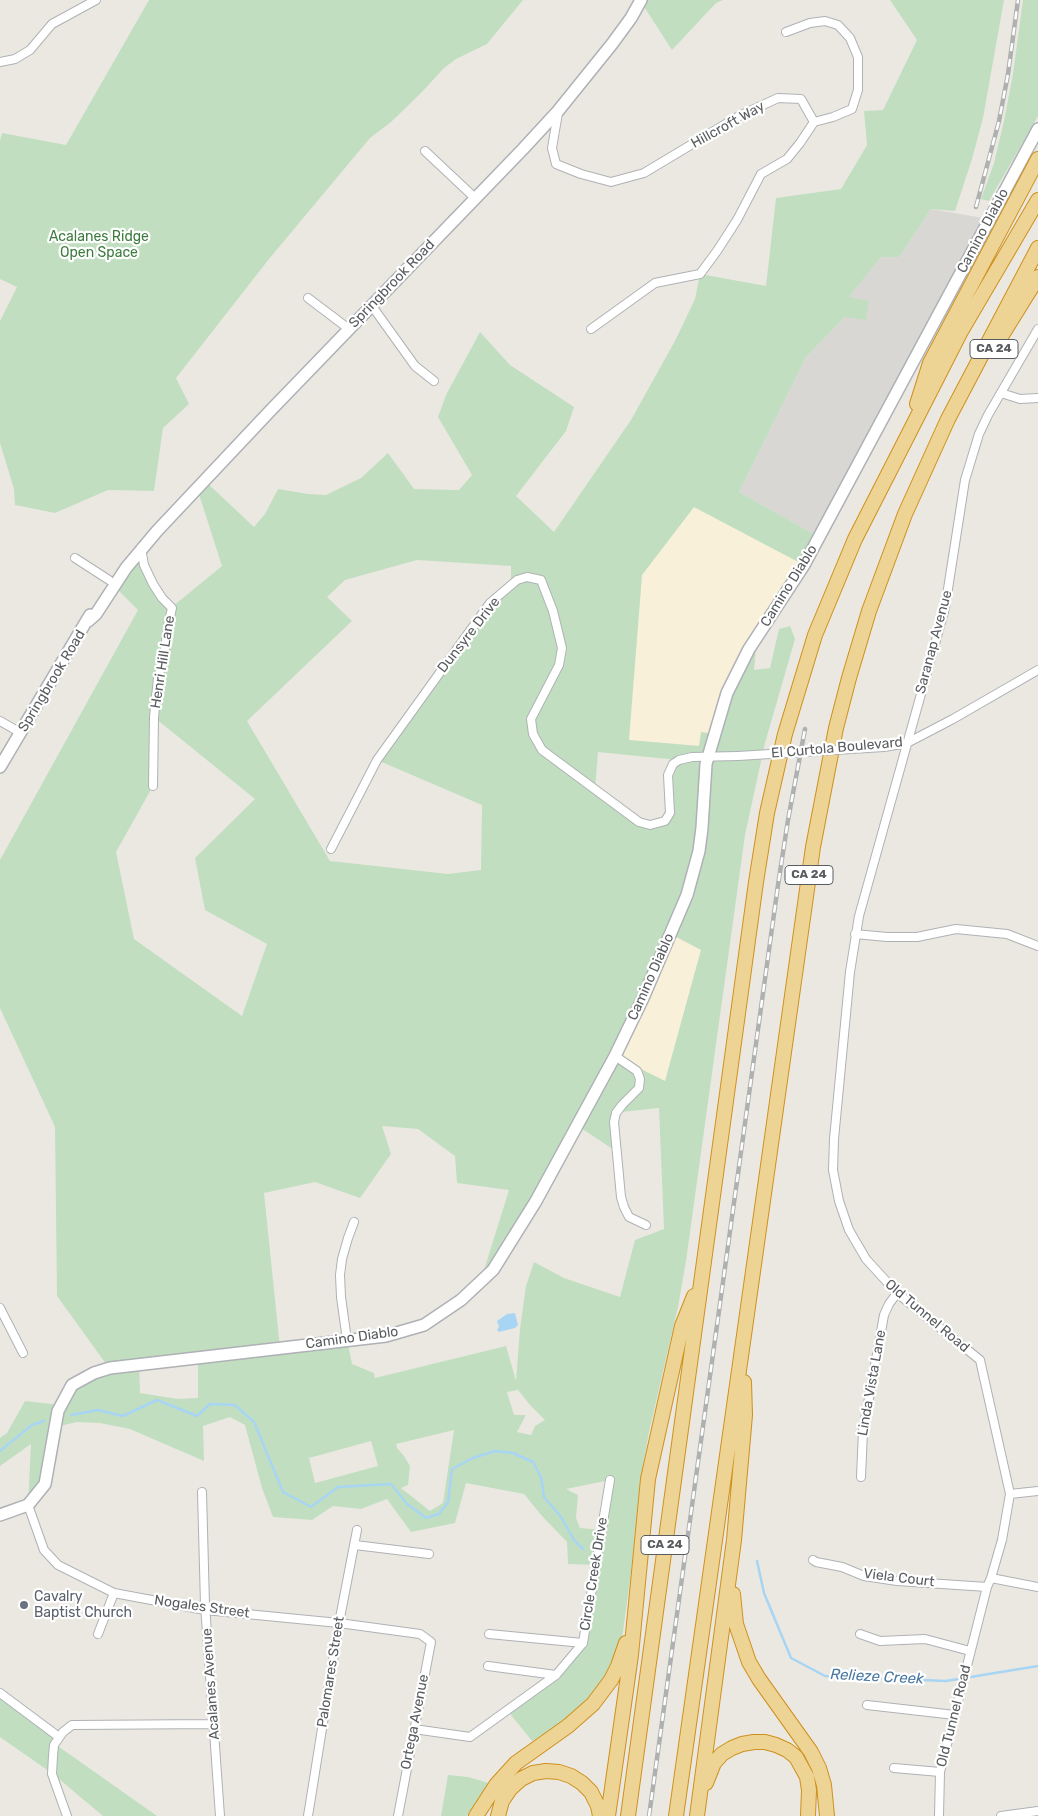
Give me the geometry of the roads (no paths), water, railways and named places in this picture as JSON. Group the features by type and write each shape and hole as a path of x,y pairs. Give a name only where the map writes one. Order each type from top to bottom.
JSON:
{"highway":[{"path":"910,430 922,383 930,363 1038,159"},
{"path":"960,333 971,301 1038,176"},
{"name":"CA 24","path":"628,1816 757,873 769,804 785,734 809,651 831,594 859,531 960,333 1038,200"},
{"path":"948,419 1038,248"},
{"name":"CA 24","path":"676,1816 813,847 833,745 849,678 881,579 915,490 948,419 1038,277"},
{"path":"608,1816 631,1655 644,1514 651,1461 682,1326 702,1275"},
{"path":"698,1816 734,1540 745,1415 742,1350"},
{"path":"734,1540 734,1607 742,1644 749,1662 759,1679 802,1737 819,1768 824,1785 827,1816"},
{"path":"476,1816 496,1785 511,1768 582,1715 603,1692 611,1680 624,1651 636,1595"},
{"path":"698,1816 705,1786 714,1763 722,1754 732,1748 754,1742 776,1745 796,1757 807,1777 809,1790 808,1816"},
{"path":"498,1816 502,1800 510,1789 522,1779 546,1771 559,1772 571,1776 582,1783 591,1792 598,1806 600,1816"}],"street":[{"path":"0,62 15,59 30,50 52,24 96,0"},
{"name":"Springbrook Road","path":"88,621 96,614 141,548 558,111 612,44 640,0"},
{"path":"591,329 655,283 700,274 737,220 761,174 786,159 800,143 814,122 852,109 858,90 858,57 850,38 838,24 825,21 810,23 786,32"},
{"name":"Hillcroft Way","path":"558,111 552,148 556,164 581,174 611,182 644,173 739,116 778,98 801,99 814,122"},
{"name":"Camino Diablo","path":"28,1505 45,1484 58,1411 72,1385 94,1373 110,1368 386,1336 424,1325 462,1300 493,1270 536,1201 615,1056 643,998 687,894 699,852 705,772 727,693 742,662 804,565 1038,128"},
{"path":"425,150 475,198"},
{"path":"308,298 348,329"},
{"path":"372,306 415,366 434,380"},
{"name":"Saranap Avenue","path":"855,934 945,608 965,480 979,434 1000,393 1038,329"},
{"path":"1000,393 1020,399 1038,398"},
{"name":"Henri Hill Lane","path":"141,548 144,565 153,584 162,598 172,608 164,657 158,678 154,717 153,786"},
{"path":"75,558 109,580"},
{"name":"Springbrook Road","path":"0,768 88,621 109,580 132,559"},
{"name":"Dunsyre Drive","path":"331,849 377,760 490,603 516,580 527,576 541,580 553,611 562,648 559,665 531,719 533,734 542,750 639,822 650,825 665,821 670,812 668,776 673,764 679,760 692,757 708,758"},
{"name":"El Curtola Boulevard","path":"708,758 884,747 907,743 1036,674"},
{"path":"0,721 21,733"},
{"path":"855,934 917,937 956,929 1008,934 1038,946"},
{"name":"Old Tunnel Road","path":"855,934 834,1139 833,1170 839,1201 853,1238 875,1271 897,1293 980,1360 1010,1494 1002,1540 987,1587 940,1772 939,1816"},
{"path":"615,1056 637,1071 640,1079 639,1088 622,1104 616,1113 614,1122 621,1198 629,1217 646,1225"},
{"path":"347,1340 340,1275 348,1238 354,1222"},
{"name":"Linda Vista Lane","path":"861,1477 863,1431 884,1315 897,1293"},
{"path":"0,1308 23,1354"},
{"name":"Circle Creek Drive","path":"414,1729 470,1737 556,1675 583,1643 610,1480"},
{"path":"1010,1494 1038,1491"},
{"name":"Acalanes Avenue","path":"202,1492 205,1610 220,1816"},
{"path":"0,1515 28,1505"},
{"name":"Nogales Street","path":"28,1505 44,1550 58,1565 114,1593 205,1610 339,1623 420,1634"},
{"name":"Palomares Street","path":"308,1816 339,1623 357,1530"},
{"path":"355,1545 429,1554"},
{"name":"Viela Court","path":"813,1560 842,1567 864,1576 987,1587"},
{"path":"991,1578 1038,1587"},
{"path":"98,1634 114,1593"},
{"name":"Ortega Avenue","path":"398,1816 431,1642 420,1634"},
{"path":"489,1634 583,1643"},
{"path":"860,1634 880,1641 925,1639 970,1651"},
{"path":"488,1666 556,1675"},
{"path":"0,1693 59,1737"},
{"path":"867,1705 955,1715"},
{"path":"67,1816 52,1774 54,1744 62,1732 72,1725 214,1724"},
{"path":"894,1768 940,1772"},
{"path":"1001,1816 1038,1811"}],"water":[{"path":"515,1313 518,1325 515,1328 499,1332 497,1330 499,1327 497,1321 507,1314"}],"waterway":[{"path":"71,1415 98,1410 123,1416 157,1400 197,1416 210,1404 235,1405 254,1422 283,1492 311,1507 338,1487 391,1484 407,1504 426,1518 439,1514 448,1502 452,1469 473,1458 495,1451 513,1453 533,1462 541,1477 544,1497 561,1517 574,1540 583,1549"},
{"path":"0,1451 32,1425 44,1421"},
{"name":"Relieze Creek","path":"757,1561 764,1593 791,1658 825,1676 946,1681 1038,1666"}],"railway":[{"path":"976,207 999,121 1008,74 1018,0"},
{"path":"649,1816 778,885 805,729"}],"place":[{"name":"Cavalry Baptist Church","path":"24,1605"}],"park label":[{"name":"Acalanes Ridge Open Space","path":"99,246"}]}
